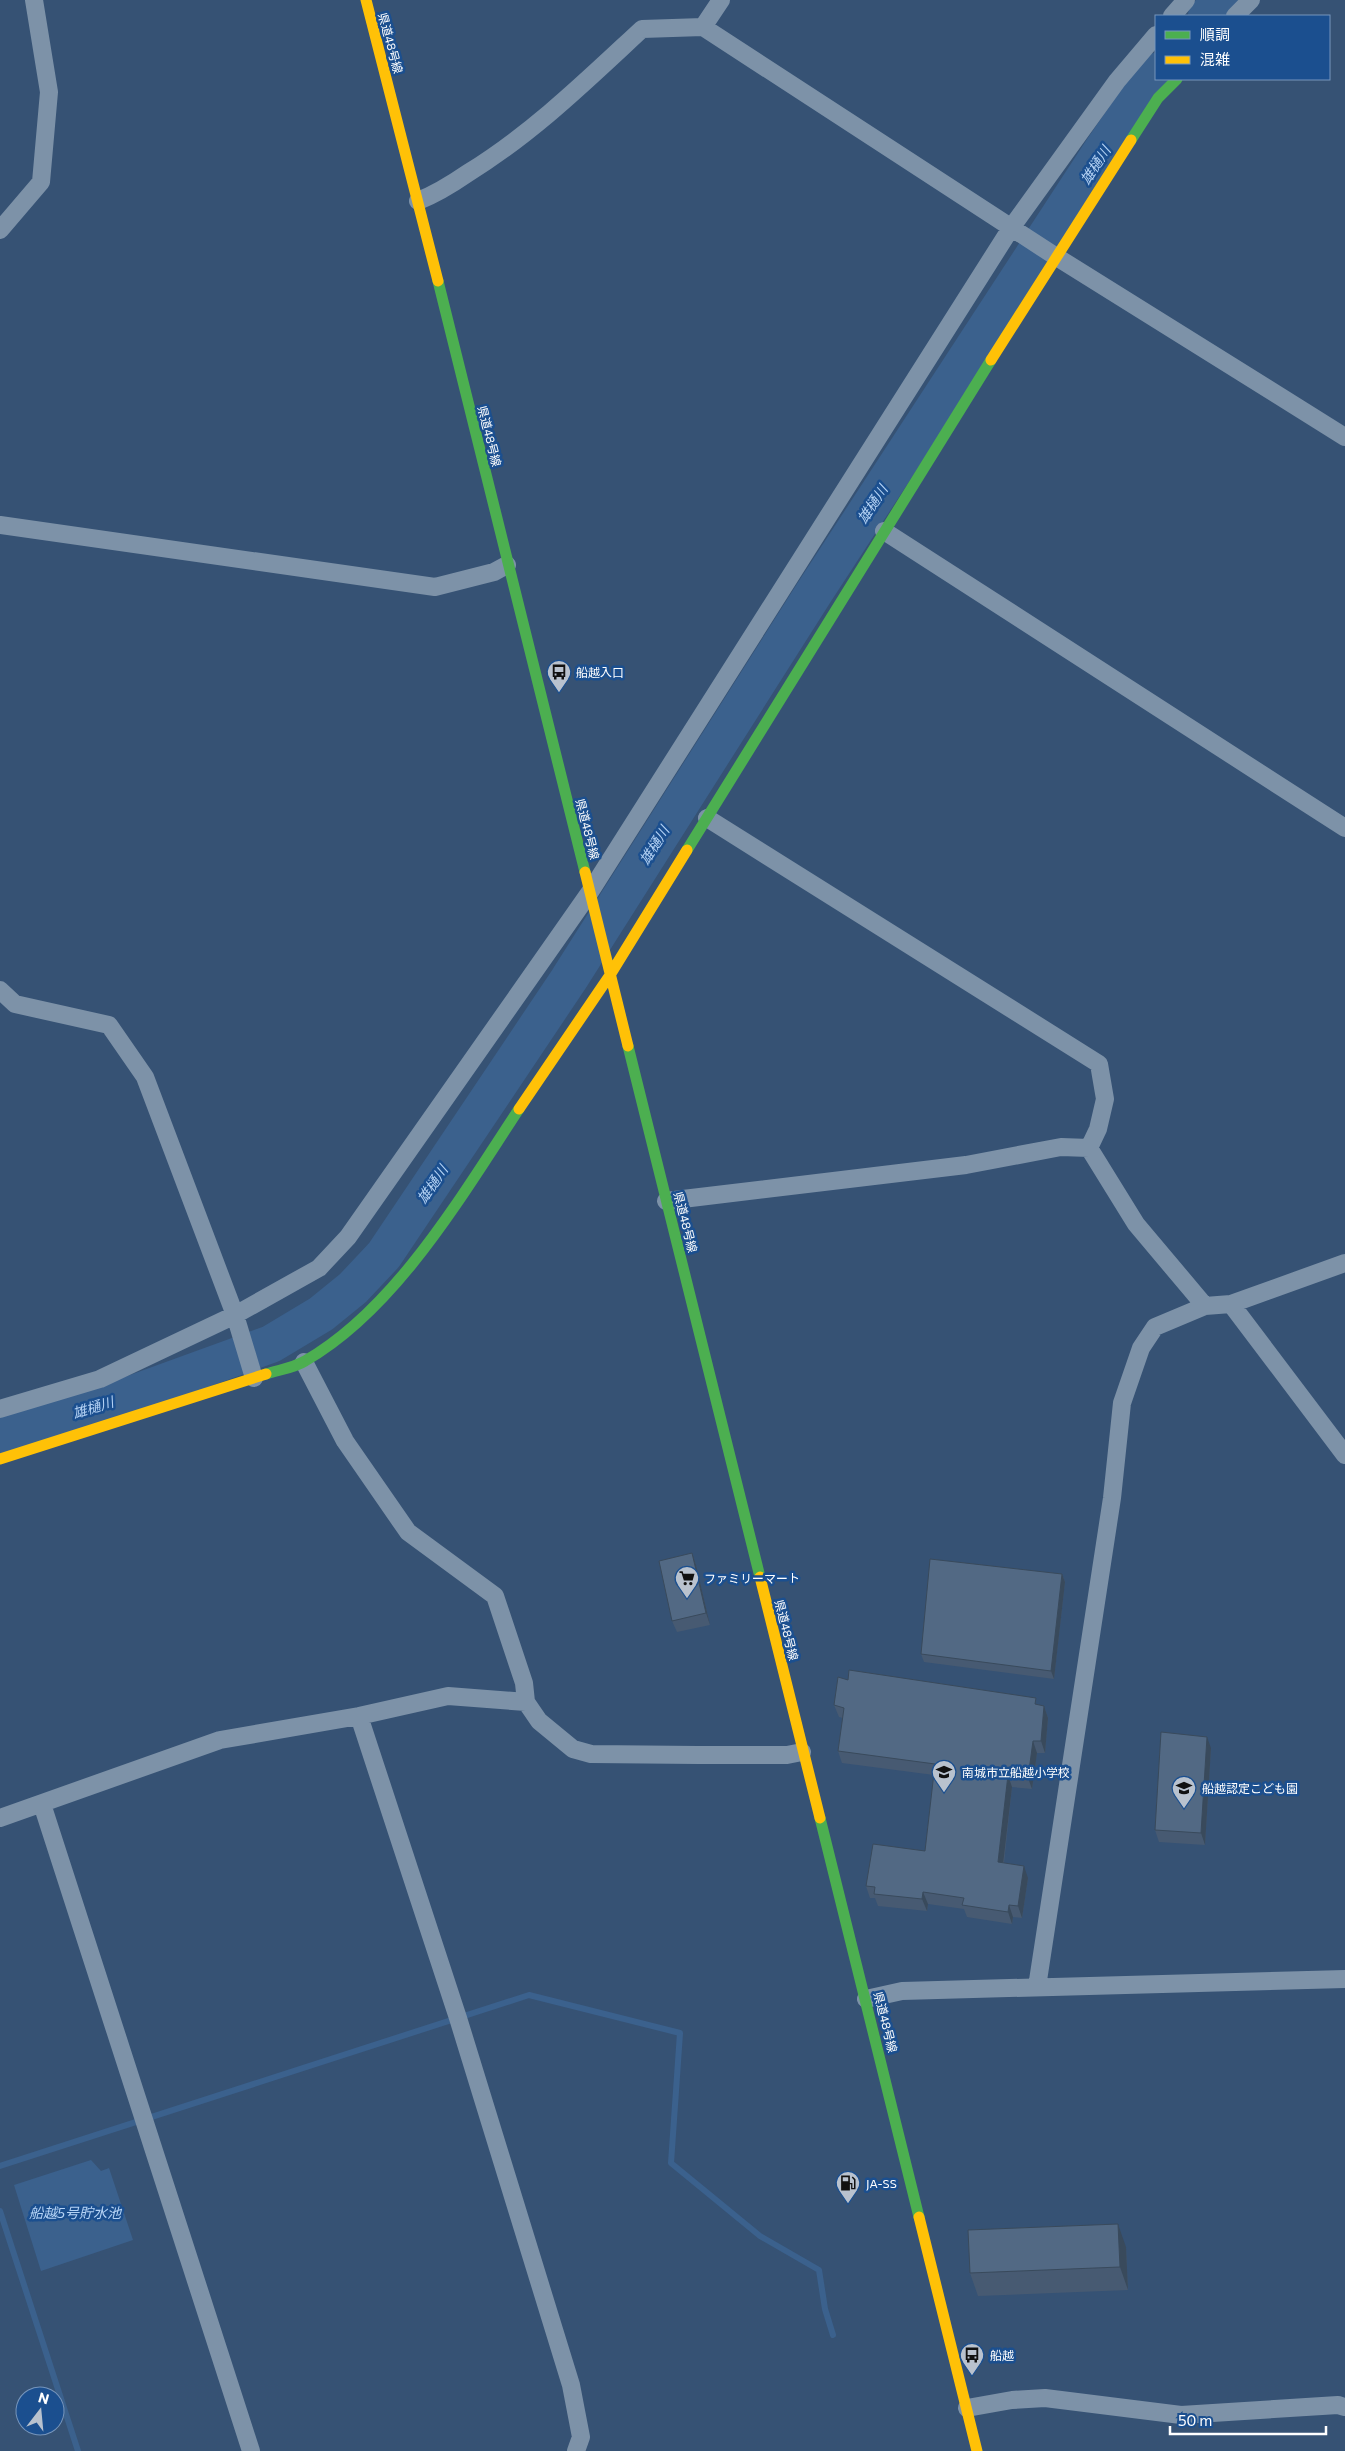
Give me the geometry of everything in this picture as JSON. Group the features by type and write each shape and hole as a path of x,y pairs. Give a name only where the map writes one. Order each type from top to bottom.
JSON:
{"main road":[{"name":"県道48号線","path":"366,0 418,201 802,1752 866,1999 978,2451"},
{"path":"0,1459 304,1362 348,1332 388,1294 451,1211 610,975 1055,256 1158,98 1176,80"}],"street":[{"path":"0,230 42,182 49,92 34,0"},
{"path":"703,27 720,0"},
{"path":"1173,15 1186,0"},
{"path":"1236,15 1250,0"},
{"path":"418,201 432,196 493,158 516,141 545,118 642,29 703,27 1011,228 1345,437"},
{"path":"0,1410 100,1379 234,1316 319,1268 348,1237 591,900 1011,228 1117,81 1155,36"},
{"path":"0,525 435,587 494,572 508,564"},
{"path":"884,531 1345,828"},
{"path":"707,818 1099,1064 1105,1099 1098,1128 1089,1148"},
{"path":"0,990 15,1004 109,1025 145,1077 234,1316 254,1378"},
{"path":"666,1200 966,1165 1061,1147 1089,1148"},
{"path":"1089,1148 1136,1224 1205,1306"},
{"path":"1038,1987 1112,1498 1122,1403 1141,1348 1155,1327 1205,1306 1231,1304 1345,1263"},
{"path":"1231,1304 1345,1454"},
{"path":"304,1362 345,1441 408,1532 495,1596 524,1683 526,1702 539,1721 574,1749 591,1754 787,1755 802,1752"},
{"path":"0,1818 220,1740 359,1716 448,1696 526,1702"},
{"path":"359,1716 458,2018 571,2385 581,2437 576,2451"},
{"path":"42,1804 251,2451"},
{"path":"866,1999 902,1991 1344,1977"},
{"path":"967,2408 1012,2400 1045,2398 1181,2415 1338,2405 1345,2407"}],"water":[{"name":"船越5号貯水池","path":"91,2160 101,2171 109,2168 133,2240 41,2271 14,2185"}],"building":[{"name":"ファミリーマート","path":"692,1553 706,1613 672,1621 659,1561"},
{"path":"930,1559 1062,1574 1051,1671 921,1654"},
{"path":"849,1670 1036,1698 1035,1704 1044,1706 1041,1741 1033,1741 1028,1778 1008,1775 998,1862 1024,1866 1018,1906 1009,1905 1008,1912 962,1905 964,1898 923,1892 922,1899 874,1894 875,1887 866,1886 873,1844 925,1851 935,1764 838,1751 844,1708 834,1705 838,1677 848,1680"},
{"path":"1161,1732 1207,1737 1201,1833 1155,1830"},
{"path":"1118,2224 1120,2267 970,2273 968,2230"}],"waterway":[{"name":"雄樋川","path":"1208,15 1222,0"},
{"name":"雄樋川","path":"0,1435 122,1398 271,1344 321,1314 353,1288 384,1255 569,979 815,591 1102,151 1155,73"},
{"path":"0,2166 529,1995 680,2033 671,2163 760,2236 819,2270 825,2309 833,2335"},
{"path":"0,2211 78,2451"}],"traffic: fast":[{"path":"1131,140 1158,98 1176,80"},
{"path":"438,281 585,872"},
{"path":"687,850 991,360"},
{"path":"628,1046 760,1577"},
{"path":"266,1374 305,1361 338,1339 369,1312 425,1248 519,1109"},
{"path":"820,1818 919,2217"}],"traffic: slow":[{"path":"366,0 438,281"},
{"path":"991,360 1131,140"},
{"path":"519,1109 610,975 687,850"},
{"path":"585,872 628,1046"},
{"path":"0,1459 266,1374"},
{"path":"760,1577 820,1818"},
{"path":"919,2217 977,2451"}],"place":[{"name":"船越入口","path":"559,693"},
{"name":"ファミリーマート","path":"687,1599"},
{"name":"南城市立船越小学校","path":"944,1793"},
{"name":"船越認定こども園","path":"1184,1809"},
{"name":"JA-SS","path":"848,2204"},
{"name":"船越","path":"972,2376"}]}
